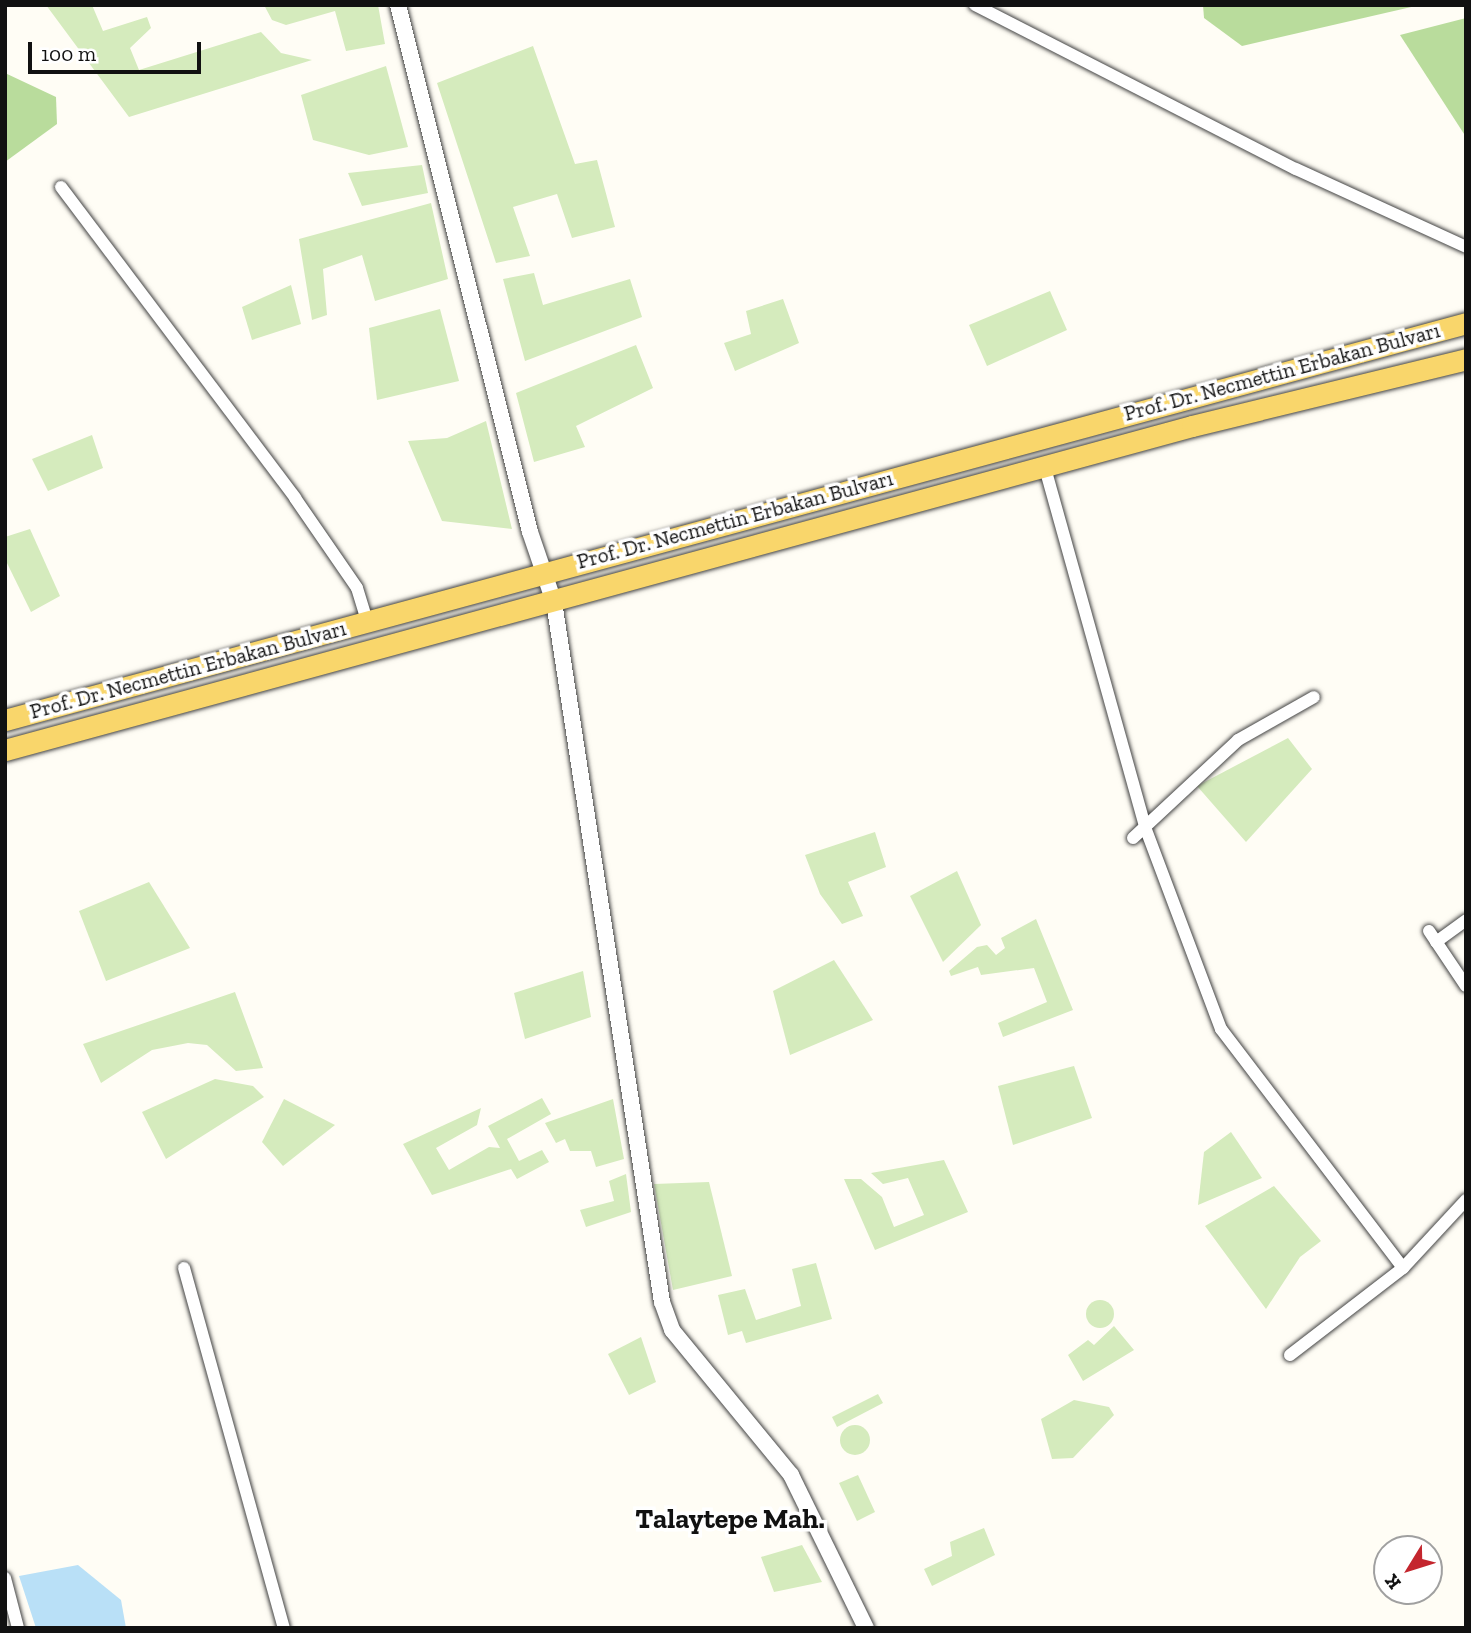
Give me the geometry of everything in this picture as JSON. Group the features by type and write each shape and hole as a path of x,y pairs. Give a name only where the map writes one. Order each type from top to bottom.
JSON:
{"main road":[{"name":"Prof. Dr. Necmettin Erbakan Bulvarı","path":"5,720 1466,323"},
{"name":"Prof. Dr. Necmettin Erbakan Bulvarı","path":"5,750 1045,468 1466,359"}],"street":[{"path":"398,5 554,602 662,1302 672,1330 785,1466 819,1521 866,1628"},
{"path":"975,5 1296,169 1466,247"},
{"path":"61,187 295,498 357,588 367,621"},
{"path":"1045,468 1146,827 1221,1029 1403,1268"},
{"path":"1133,838 1238,740 1314,697"},
{"path":"1466,920 1433,937 1466,986"},
{"path":"1290,1355 1403,1268 1466,1200"},
{"path":"184,1268 284,1628"},
{"path":"5,1578 18,1628"}],"green space":[{"path":"46,5 92,5 103,31 147,17 151,28 130,48 139,70 261,32 281,53 312,60 129,117"},
{"path":"264,5 378,5 385,44 346,51 335,11 286,25 272,20"},
{"path":"1203,5 1420,5 1242,46 1204,18"},
{"path":"1466,18 1466,137 1400,35"},
{"path":"533,46 575,164 597,160 615,227 572,238 557,194 513,207 530,256 496,263 437,83"},
{"path":"386,66 408,147 369,155 313,140 301,95"},
{"path":"5,73 56,97 57,124 5,162"},
{"path":"422,165 428,193 362,206 348,173"},
{"path":"431,203 448,279 375,301 362,255 323,269 327,315 312,320 299,239"},
{"path":"534,273 543,305 630,279 642,317 525,361 503,279"},
{"path":"291,285 301,324 252,340 242,307"},
{"path":"1050,291 1067,330 987,366 969,325"},
{"path":"783,299 799,343 735,371 724,343 751,334 746,311"},
{"path":"440,309 459,381 377,400 369,328"},
{"path":"636,345 653,388 576,426 585,447 534,462 516,393"},
{"path":"486,421 512,529 442,521 408,441 447,438"},
{"path":"92,435 103,468 48,491 32,459"},
{"path":"30,529 60,596 31,612 5,559 5,537"},
{"path":"1288,738 1312,769 1246,842 1197,786"},
{"path":"875,832 886,867 848,882 863,916 842,924 820,894 805,855"},
{"path":"957,871 981,925 943,962 910,896"},
{"path":"149,882 190,948 106,981 79,911"},
{"path":"1036,919 1073,1010 1003,1037 998,1023 1047,1002 1034,968 981,975 978,967 951,976 949,971 977,947 987,945 996,955 1005,948 1001,938"},
{"path":"834,960 873,1020 790,1055 773,991"},
{"path":"583,971 591,1017 525,1039 514,993"},
{"path":"235,992 263,1068 236,1071 207,1045 188,1043 152,1050 101,1083 83,1044"},
{"path":"1074,1066 1092,1118 1013,1145 998,1086"},
{"path":"215,1079 253,1086 264,1097 166,1159 142,1112"},
{"path":"542,1098 551,1114 507,1139 519,1161 542,1150 549,1162 517,1179 511,1169 432,1195 403,1144 481,1108 477,1125 436,1148 449,1170 489,1147 500,1148 488,1126"},
{"path":"284,1099 335,1125 283,1166 262,1142"},
{"path":"613,1099 624,1159 596,1167 591,1151 570,1151 565,1139 556,1143 545,1123"},
{"path":"1231,1132 1262,1178 1198,1205 1204,1152"},
{"path":"944,1160 968,1212 875,1250 844,1179 861,1179 882,1197 894,1227 924,1215 908,1178 883,1184 871,1173"},
{"path":"626,1174 631,1212 586,1227 580,1210 614,1201 609,1181"},
{"path":"709,1182 732,1276 673,1290 654,1184"},
{"path":"1274,1186 1321,1241 1300,1257 1266,1309 1205,1226"},
{"path":"816,1263 832,1319 746,1343 742,1331 728,1335 718,1295 745,1289 756,1320 801,1306 792,1269"},
{"path":"1100,1300 1110,1304 1114,1314 1110,1324 1100,1328 1090,1324 1086,1314 1090,1304"},
{"path":"1114,1326 1134,1350 1083,1381 1068,1355 1088,1340 1094,1345"},
{"path":"641,1337 656,1382 629,1395 608,1354"},
{"path":"878,1394 883,1403 837,1427 832,1417"},
{"path":"1074,1400 1109,1407 1114,1415 1073,1458 1052,1459 1041,1419"},
{"path":"855,1425 866,1429 870,1440 866,1451 855,1455 844,1451 840,1440 844,1429"},
{"path":"858,1475 875,1512 857,1521 839,1483"},
{"path":"984,1528 995,1555 932,1586 924,1569 952,1556 950,1542"},
{"path":"802,1545 822,1582 774,1592 761,1557"}],"water":[{"path":"78,1565 121,1600 126,1628 36,1628 19,1576"}],"district":[{"name":"Talaytepe Mah.","path":"730,1519"}]}
